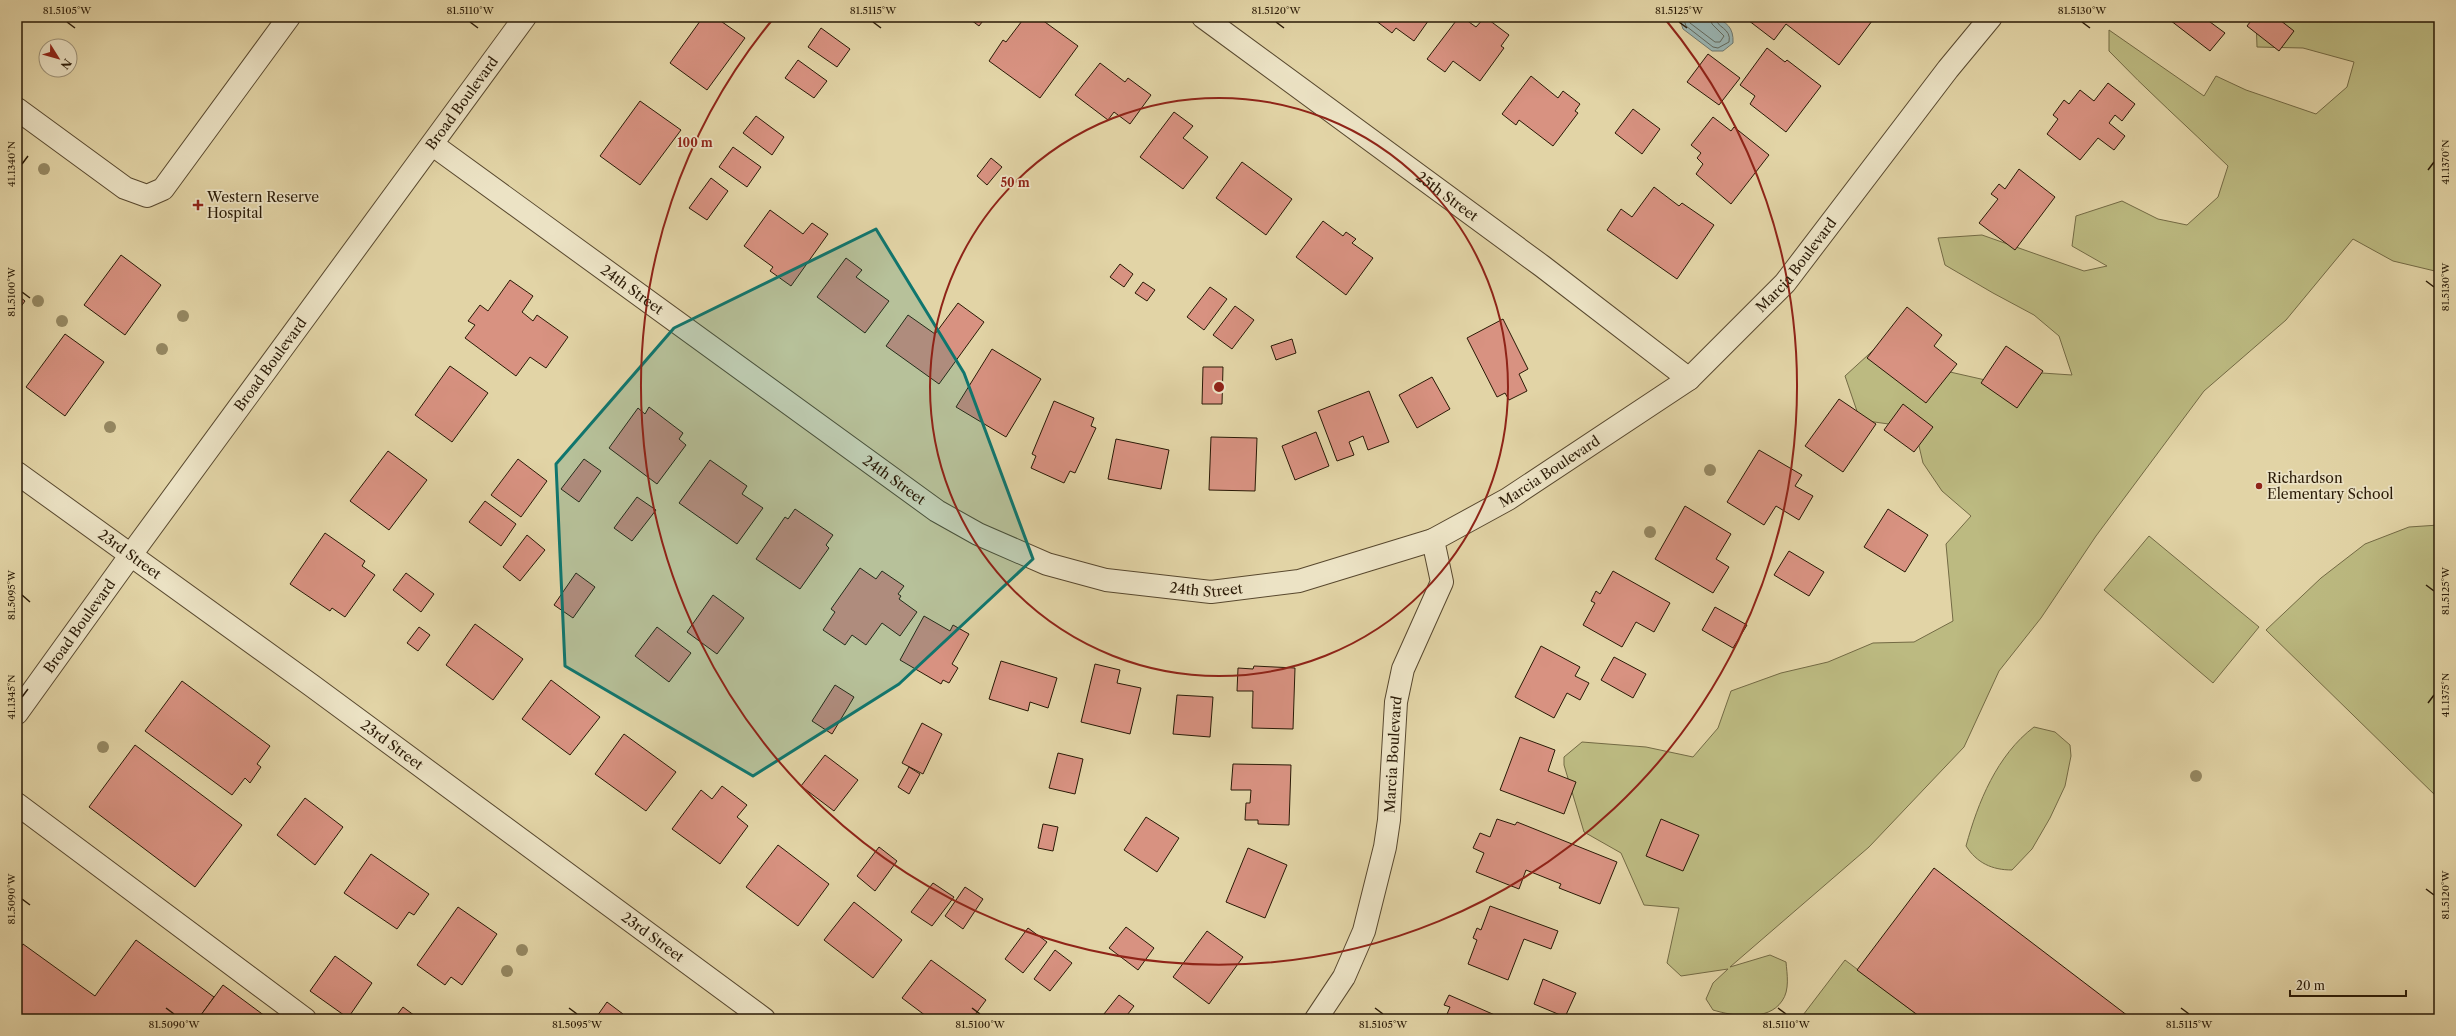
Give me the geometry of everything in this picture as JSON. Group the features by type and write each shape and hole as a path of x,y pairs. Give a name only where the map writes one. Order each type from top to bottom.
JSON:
{"street":[{"path":"17,109 125,188 147,196 163,189 289,17"},
{"name":"Broad Boulevard","path":"17,713 130,556 433,145 525,17"},
{"name":"25th Street","path":"1203,17 1542,266 1689,379"},
{"name":"Marcia Boulevard","path":"1316,1019 1344,977 1364,931 1381,862 1389,820 1396,702 1403,669 1442,582 1433,540 1508,499 1689,379 1785,283 1948,70 1991,17"},
{"name":"24th Street","path":"433,145 937,511 978,534 1047,564 1106,580 1211,592 1299,581 1433,540"},
{"name":"23rd Street","path":"17,473 130,556 311,685 764,1019"},
{"path":"17,804 305,1019"}],"highlighted area":[{"path":"876,229 964,373 1033,559 899,684 753,776 565,666 556,464 674,328"}],"shaded area":[{"path":"2256,17 2439,17 2439,272 2393,261 2353,239 2286,320 2204,391 2096,536 2041,618 1999,671 1964,747 1869,847 1730,967 1770,955 1786,962 1787,987 1785,997 1782,1001 1776,1008 1759,1015 1750,1016 1730,1014 1713,1010 1706,999 1713,983 1728,969 1681,976 1667,963 1679,908 1644,905 1621,853 1584,832 1564,765 1564,757 1582,742 1646,747 1693,757 1718,728 1731,691 1781,673 1828,662 1873,643 1914,642 1953,621 1946,544 1971,516 1942,491 1923,463 1919,446 1903,426 1860,420 1845,376 1880,344 1950,372 2003,384 2042,373 2072,375 2059,336 2034,315 1945,265 1938,238 1982,235 2084,271 2107,266 2072,246 2076,216 2122,201 2158,219 2187,225 2218,197 2228,166 2109,51 2109,30 2204,96 2216,76 2246,90 2316,114 2347,87 2354,62 2303,48 2257,47"},
{"path":"2439,525 2439,799 2266,630 2321,578 2365,544 2409,527"},
{"path":"2149,536 2259,627 2213,683 2104,590"},
{"path":"2034,727 2055,732 2070,745 2071,756 2065,786 2050,818 2032,849 2012,870 1998,869 1980,861 1966,846 1976,813 1999,765 2009,751"},
{"path":"1845,960 1923,1019 1800,1019"}],"water":[{"path":"1679,17 1706,17 1715,18 1722,21 1728,26 1732,33 1733,43 1723,51 1712,51 1683,29"}],"building":[{"path":"703,17 715,17 745,38 707,90 670,63"},
{"path":"967,17 986,17 979,26"},
{"path":"1025,17 1038,17 1078,46 1040,98 989,61 1003,40 1006,42"},
{"path":"1371,17 1431,17 1414,41 1396,28 1392,33"},
{"path":"1459,17 1462,17 1476,27 1485,17 1509,35 1501,46 1504,48 1480,81 1453,61 1445,72 1427,59"},
{"path":"1744,17 1802,17 1807,21 1810,17 1875,17 1839,65 1786,24 1774,40"},
{"path":"2166,17 2208,17 2206,19 2225,33 2210,51"},
{"path":"2254,17 2276,17 2294,31 2279,51 2247,26"},
{"path":"821,28 850,49 837,67 808,47"},
{"path":"1767,48 1785,62 1787,60 1821,86 1786,132 1750,104 1755,96 1740,85"},
{"path":"1708,54 1740,78 1719,105 1687,82"},
{"path":"798,60 827,81 814,98 785,78"},
{"path":"1100,63 1125,82 1128,78 1151,95 1130,124 1114,112 1108,120 1075,95"},
{"path":"1531,76 1558,98 1563,91 1580,104 1575,111 1578,113 1553,146 1519,120 1516,125 1502,114"},
{"path":"2108,83 2135,104 2122,121 2115,115 2109,123 2125,136 2114,150 2098,138 2080,160 2047,134 2058,119 2053,115 2064,100 2069,104 2080,90 2094,101"},
{"path":"640,101 681,130 640,185 600,156"},
{"path":"1633,109 1660,129 1642,154 1615,133"},
{"path":"1174,112 1193,126 1183,138 1208,157 1183,189 1140,157"},
{"path":"756,116 784,137 772,155 743,133"},
{"path":"1713,117 1731,131 1734,127 1769,155 1731,204 1696,174 1703,164 1697,158 1701,153 1691,145"},
{"path":"733,147 761,167 747,187 719,167"},
{"path":"991,158 1002,167 987,185 977,176"},
{"path":"1242,162 1292,199 1266,235 1216,198"},
{"path":"2019,169 2055,197 2015,250 1979,223 1998,199 1991,194 1999,184 2005,189"},
{"path":"711,178 728,191 707,220 689,208"},
{"path":"1654,187 1679,206 1682,203 1714,225 1677,279 1607,230 1621,209 1632,217"},
{"path":"770,210 803,234 812,223 828,234 791,286 770,271 773,267 744,246"},
{"path":"1323,221 1343,236 1346,232 1356,239 1352,243 1373,258 1346,295 1296,257"},
{"path":"121,255 161,285 125,335 84,305"},
{"path":"846,258 862,270 856,277 889,301 865,333 817,297"},
{"path":"1120,264 1133,274 1124,287 1110,277"},
{"path":"510,280 533,296 522,312 533,321 537,315 568,337 546,368 530,357 516,376 465,338 475,325 468,321 480,305 488,311"},
{"path":"1143,282 1155,290 1147,301 1135,293"},
{"path":"1210,287 1227,299 1204,330 1187,317"},
{"path":"17,295 25,301 17,312"},
{"path":"958,303 984,322 939,384 886,346 908,315 935,334"},
{"path":"1235,306 1254,320 1232,349 1213,335"},
{"path":"1907,307 1942,335 1934,346 1957,364 1926,403 1867,358"},
{"path":"1503,319 1528,369 1519,374 1527,391 1509,400 1505,393 1497,397 1467,338"},
{"path":"65,334 104,362 65,416 26,387"},
{"path":"1292,339 1296,353 1276,360 1271,346"},
{"path":"2006,346 2043,371 2017,408 1981,383"},
{"path":"992,349 1041,379 1006,437 956,407"},
{"path":"450,366 488,393 452,442 415,415"},
{"path":"1203,367 1223,367 1222,404 1202,404"},
{"path":"1432,377 1450,409 1417,428 1399,395"},
{"path":"1369,391 1389,442 1368,450 1363,436 1349,442 1354,455 1337,461 1318,411"},
{"path":"1839,399 1876,424 1843,472 1805,446"},
{"path":"1054,401 1094,418 1091,426 1096,428 1075,473 1070,471 1064,483 1031,468 1036,456 1032,454"},
{"path":"1903,404 1933,427 1914,452 1884,430"},
{"path":"649,407 683,433 679,439 686,445 657,484 609,448 638,408 645,414"},
{"path":"1316,432 1329,466 1295,480 1282,446"},
{"path":"1211,437 1257,438 1255,491 1209,490"},
{"path":"1116,439 1169,450 1161,489 1108,479"},
{"path":"1759,450 1802,475 1795,486 1813,496 1799,520 1776,506 1764,525 1727,502"},
{"path":"388,451 427,480 389,530 350,501"},
{"path":"518,459 547,481 521,517 491,495"},
{"path":"584,459 601,471 579,502 561,489"},
{"path":"710,460 747,486 742,494 763,508 737,544 679,503"},
{"path":"637,497 656,510 632,541 614,528"},
{"path":"485,501 516,524 501,546 469,522"},
{"path":"1685,506 1731,534 1716,559 1729,567 1713,593 1655,559"},
{"path":"795,509 833,535 826,545 829,548 800,589 756,559 785,517 788,519"},
{"path":"1888,509 1928,535 1905,572 1864,547"},
{"path":"325,533 365,561 362,566 375,575 345,617 332,608 330,611 290,584"},
{"path":"527,535 545,550 520,581 503,567"},
{"path":"1789,551 1824,572 1809,596 1774,575"},
{"path":"860,568 876,579 882,571 904,586 898,594 901,596 899,599 917,612 900,636 882,623 866,645 852,635 845,645 823,630 835,612 831,609"},
{"path":"1613,571 1670,603 1654,632 1636,622 1622,647 1583,625 1595,603 1591,601 1596,591 1600,594"},
{"path":"406,573 434,594 421,612 393,590"},
{"path":"576,573 595,587 573,618 554,605"},
{"path":"713,595 744,618 717,654 687,632"},
{"path":"1715,607 1747,625 1733,648 1702,630"},
{"path":"924,616 950,631 953,625 969,634 952,664 958,668 949,683 943,680 941,684 900,660"},
{"path":"475,624 523,659 493,700 446,665"},
{"path":"419,627 430,635 418,651 407,643"},
{"path":"657,627 691,653 669,682 635,656"},
{"path":"1541,646 1580,667 1575,676 1589,683 1580,700 1567,693 1554,718 1515,697"},
{"path":"1614,657 1646,674 1633,698 1601,680"},
{"path":"1001,661 1057,678 1048,708 1030,702 1028,711 989,699"},
{"path":"1095,664 1120,670 1117,683 1141,688 1130,734 1081,722"},
{"path":"1254,666 1295,668 1293,729 1252,728 1253,691 1237,691 1238,668 1253,669"},
{"path":"551,680 600,717 570,755 522,719"},
{"path":"182,681 270,746 257,764 261,767 250,783 245,778 232,795 145,731"},
{"path":"835,685 854,697 832,734 812,721"},
{"path":"1177,695 1213,697 1210,737 1173,734"},
{"path":"922,723 942,734 923,774 902,763"},
{"path":"624,734 676,772 646,811 595,774"},
{"path":"1520,737 1555,750 1548,771 1576,782 1564,814 1500,790"},
{"path":"135,745 242,825 195,887 89,807"},
{"path":"1058,753 1083,759 1075,794 1049,788"},
{"path":"825,755 858,780 834,811 801,786"},
{"path":"1233,764 1291,765 1289,825 1258,824 1258,820 1245,820 1246,803 1250,803 1251,790 1231,790"},
{"path":"909,767 920,774 909,794 898,787"},
{"path":"722,786 747,805 737,817 748,826 720,864 672,829 701,790 712,799"},
{"path":"305,798 343,827 315,865 277,835"},
{"path":"1146,817 1179,838 1157,872 1124,850"},
{"path":"1497,819 1515,825 1517,822 1617,862 1600,904 1559,888 1561,884 1526,870 1519,889 1476,872 1484,853 1473,848 1480,833 1490,837"},
{"path":"1661,819 1699,835 1683,871 1646,856"},
{"path":"1043,824 1058,827 1053,851 1038,848"},
{"path":"778,845 829,884 798,926 746,887"},
{"path":"879,847 897,861 875,891 857,876"},
{"path":"1248,848 1287,865 1265,918 1226,902"},
{"path":"371,854 429,894 414,915 409,912 397,929 344,893"},
{"path":"1934,868 2132,1019 1923,1019 1857,970"},
{"path":"933,883 954,897 932,926 911,912"},
{"path":"965,887 983,899 963,929 945,916"},
{"path":"854,902 902,940 873,978 824,940"},
{"path":"1490,906 1558,931 1551,949 1524,939 1508,980 1468,964 1477,940 1473,938 1477,928 1481,930"},
{"path":"458,907 497,934 462,985 451,977 445,985 417,965"},
{"path":"1126,927 1154,948 1138,970 1109,948"},
{"path":"1028,928 1047,942 1023,973 1005,959"},
{"path":"1207,931 1243,957 1209,1004 1173,977"},
{"path":"136,940 214,997 198,1019 17,1019 17,953 23,944 95,996"},
{"path":"1055,950 1072,963 1050,991 1034,979"},
{"path":"335,956 372,983 348,1018 310,991"},
{"path":"931,960 986,1000 972,1019 930,1019 902,998"},
{"path":"1543,979 1576,993 1565,1017 1534,1004"},
{"path":"223,985 269,1019 198,1019"},
{"path":"1119,995 1134,1006 1124,1019 1100,1019"},
{"path":"1449,995 1504,1019 1445,1019 1450,1007 1444,1005"},
{"path":"607,1002 623,1014 620,1019 595,1019"},
{"path":"403,1007 419,1019 394,1019"}],"place":[{"name":"Western Reserve Hospital","path":"198,205"},
{"name":"Richardson Elementary School","path":"2259,486"}]}
